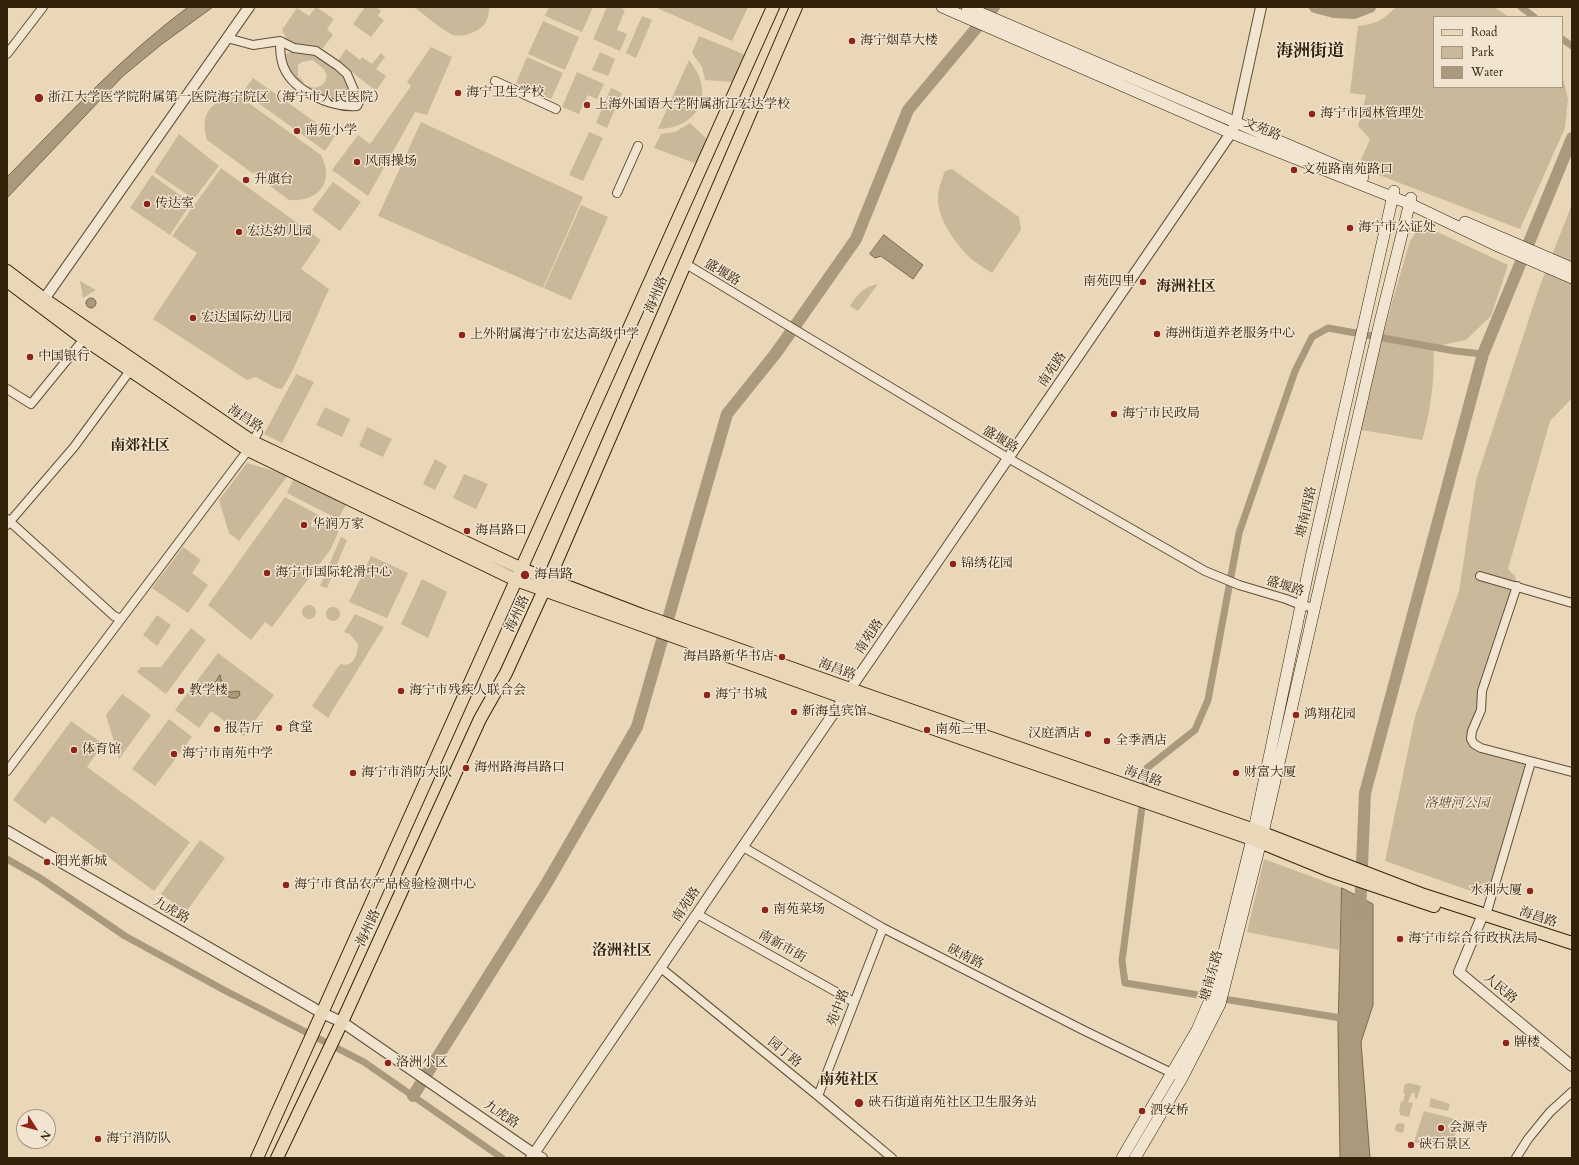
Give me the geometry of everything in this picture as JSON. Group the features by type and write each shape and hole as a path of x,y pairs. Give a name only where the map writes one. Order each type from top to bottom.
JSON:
{"main road":[{"name":"海州路","path":"256,1158 773,7"},
{"name":"海州路","path":"277,1158 339,1027 480,719 506,673 550,579 796,7"},
{"name":"文苑路","path":"942,7 957,14 1007,30 1236,122 1393,194"},
{"name":"文苑路","path":"967,7 1007,30 1231,133 1410,201 1502,243 1566,269 1572,278"},
{"name":"塘南西路","path":"1257,836 1272,748 1301,606 1393,194"},
{"path":"1257,836 1315,608 1373,351 1410,201"},
{"name":"海昌路","path":"7,271 84,338 133,366 253,441 516,580 544,590 641,619"},
{"name":"海昌路","path":"7,281 42,303 133,366"},
{"name":"海昌路","path":"253,441 522,568 641,619 847,693 1257,836 1402,891 1572,944"},
{"name":"塘南东路","path":"1122,1158 1177,1076 1220,1004 1220,986 1257,836"},
{"name":"海昌路","path":"1483,917 1572,951"},
{"name":"塘南东路","path":"1135,1158 1177,1076 1206,1011 1220,986"}],"street":[{"path":"7,54 43,7"},
{"path":"42,303 249,7"},
{"name":"南苑路","path":"536,1157 697,914 1231,133 1236,122 1261,8"},
{"path":"227,38 253,45 280,41 294,48 316,51 347,74 360,102 357,106 335,104 322,100 294,82 282,64 280,41"},
{"path":"495,81 556,109"},
{"path":"617,193 638,146"},
{"name":"盛堰路","path":"686,264 1008,458 1205,572 1239,585 1286,599 1301,606 1315,608"},
{"path":"7,389 31,404 84,338"},
{"path":"121,619 114,616 8,522 74,447 133,366"},
{"path":"7,771 253,441"},
{"path":"1480,576 1572,603"},
{"path":"1517,586 1482,691 1481,710 1471,738 1474,744 1481,748 1572,772"},
{"path":"1483,917 1532,762"},
{"name":"九虎路","path":"7,832 320,1018 339,1027 403,1065 536,1157"},
{"name":"硖南路","path":"743,847 883,928 1069,1023 1177,1076"},
{"name":"南新市街","path":"697,914 854,1002"},
{"name":"人民路","path":"1483,917 1459,972 1572,1066"},
{"name":"苑中路","path":"818,1096 883,928"},
{"name":"园丁路","path":"661,968 892,1158"},
{"path":"1516,1158 1528,1139 1550,1112 1572,1092"}],"green space":[{"path":"316,7 334,19 327,29 333,35 323,48 293,44 287,40 282,30 297,8 309,16"},
{"path":"365,7 377,7 381,11 378,16 384,20 371,37 353,24"},
{"path":"414,7 489,7 487,19 481,28 470,34 457,36 445,30"},
{"path":"549,7 593,7 582,32 545,16"},
{"path":"607,7 619,7 625,10 617,30 627,34 620,51 593,39"},
{"path":"655,7 748,7 732,41"},
{"path":"1396,7 1494,7 1508,16 1433,16 1433,88 1563,88 1563,78 1568,99 1565,128 1520,229 1358,167 1370,139 1358,126 1366,95 1350,93 1358,26 1379,21"},
{"path":"642,16 652,20 636,58 626,53"},
{"path":"543,21 579,37 565,70 528,54"},
{"path":"699,36 746,55 733,82 705,80 702,67 692,53"},
{"path":"431,47 452,57 427,115 415,112 368,196 332,170 358,135 370,144 411,86 407,82"},
{"path":"346,49 360,60 362,57 372,64 381,53 385,57 376,69 386,76 376,91 338,61"},
{"path":"300,51 316,54 343,73 349,90 348,99 331,100 305,89 308,86 316,88 320,86 326,78 323,68 312,60 302,62 298,65 298,76 304,82 301,86 291,75 283,55"},
{"path":"600,52 615,59 608,76 592,70"},
{"path":"527,57 563,73 551,99 516,83"},
{"path":"689,60 699,76 702,90 702,99 698,108 686,121 668,128 658,129"},
{"path":"577,72 604,84 597,99 588,95 579,114 562,107"},
{"path":"253,78 335,136 325,151 243,92"},
{"path":"611,88 622,93 607,128 596,123"},
{"path":"239,96 321,155 325,165 325,182 316,194 309,198 300,200 289,200 207,140 205,122 206,115 210,109 221,101"},
{"path":"421,122 583,197 543,288 378,216"},
{"path":"690,123 708,140 697,164 654,148 661,134 675,132"},
{"path":"589,132 603,138 583,181 569,175"},
{"path":"179,134 219,166 194,199 154,172"},
{"path":"221,168 321,240 301,269 329,289 292,372 282,389 276,388 256,377 247,380 153,319 197,253 172,236"},
{"path":"952,169 1019,217 1021,230 992,273 974,261 961,249 941,215 938,198 939,188 945,171"},
{"path":"152,175 191,203 170,235 130,208"},
{"path":"333,182 361,202 340,231 312,210"},
{"name":"洛塘河公园","path":"1572,204 1572,398 1550,421 1508,569 1515,576 1517,586 1472,731 1474,744 1531,762 1491,898 1385,861 1415,717 1459,591 1476,480 1538,291"},
{"path":"581,205 608,217 571,300 544,288"},
{"path":"1429,228 1508,265 1491,316 1466,340 1433,347 1434,369 1432,394 1428,419 1422,440 1355,429 1410,241 1418,229"},
{"path":"80,281 96,290 83,298"},
{"path":"878,284 858,311 850,306 861,292"},
{"path":"296,374 314,382 282,443 264,434"},
{"path":"325,407 350,419 342,437 316,425"},
{"path":"367,427 392,439 383,457 359,446"},
{"path":"435,459 447,466 435,490 423,484"},
{"path":"247,463 288,475 239,541 229,533 219,500"},
{"path":"464,474 488,484 476,509 453,498"},
{"path":"294,478 346,505 338,519 287,493"},
{"name":"海宁市国际轮滑中心","path":"285,497 335,524 339,530 331,549 272,627 265,622 251,640 208,605"},
{"path":"341,537 347,540 327,588 320,586"},
{"path":"183,547 201,560 192,573 208,585 188,613 152,588"},
{"path":"371,556 408,573 387,618 349,602"},
{"path":"422,579 447,592 428,638 401,624"},
{"path":"309,605 314,607 316,612 314,617 309,619 304,617 302,612 304,607"},
{"path":"333,607 338,609 340,614 338,619 333,621 328,619 326,614 328,609"},
{"path":"355,614 384,627 328,718 312,706 338,667 341,664 345,665 352,662 356,655 358,644 350,634 344,632"},
{"path":"157,615 171,625 157,646 143,635"},
{"path":"191,628 206,640 166,694 137,672 141,667 161,667"},
{"path":"218,653 274,695 244,736 211,711 199,728 175,710"},
{"path":"122,694 151,715 119,759 106,715"},
{"path":"169,719 192,737 155,786 132,769"},
{"path":"71,721 103,744 87,767 190,842 154,891 52,816 45,824 13,800"},
{"path":"200,840 225,858 186,912 161,894"},
{"path":"1264,859 1342,888 1339,950 1247,932"},
{"path":"1409,1083 1421,1086 1417,1099 1414,1097 1415,1093 1412,1093 1408,1102 1413,1103 1409,1117 1400,1115 1399,1112 1401,1101 1403,1102 1405,1094 1403,1092 1405,1084"},
{"path":"1431,1098 1450,1104 1448,1111 1429,1107"},
{"path":"1424,1111 1459,1120 1452,1147 1429,1142 1428,1146 1414,1142"},
{"path":"1398,1123 1405,1124 1403,1133 1395,1131 1396,1124 1398,1125"}],"water":[{"path":"188,7 213,7 162,44 123,76 7,198 7,177 72,110 117,67 163,26"},
{"path":"884,235 923,265 913,279 881,256 875,258 870,254"},
{"path":"89,298 93,298 95,299 95,307 89,308 86,305 86,301"},
{"path":"220,675 220,679 222,680 220,683 223,685 225,691 239,691 240,695 237,698 231,698 224,694 216,682"},
{"path":"1342,888 1373,904 1373,1005 1361,1042 1370,1158 1340,1158 1338,1028"}],"waterway":[{"path":"413,1096 545,886 637,727 727,414 776,353 856,239 908,110 994,7"},
{"path":"1315,7 1334,12 1354,13 1370,7"},
{"path":"1521,7 1533,16"},
{"path":"1563,40 1572,46"},
{"path":"1360,913 1365,793 1483,354 1572,138"},
{"path":"1347,1019 1125,983 1122,961 1147,768 1195,730 1208,700 1239,533 1295,371 1312,337 1328,328 1455,351 1483,354"},
{"path":"7,859 40,878 125,936 224,990 364,1062 502,1158"}],"place":[{"name":"海宁烟草大楼","path":"852,41"},
{"name":"海宁卫生学校","path":"458,93"},
{"name":"浙江大学医学院附属第一医院海宁院区（海宁市人民医院）","path":"39,98"},
{"name":"上海外国语大学附属浙江宏达学校","path":"587,105"},
{"name":"海宁市园林管理处","path":"1312,114"},
{"name":"南苑小学","path":"297,131"},
{"name":"风雨操场","path":"357,162"},
{"name":"文苑路南苑路口","path":"1294,170"},
{"name":"升旗台","path":"246,180"},
{"name":"传达室","path":"147,204"},
{"name":"海宁市公证处","path":"1350,228"},
{"name":"宏达幼儿园","path":"239,232"},
{"name":"南苑四里","path":"1143,282"},
{"name":"宏达国际幼儿园","path":"193,318"},
{"name":"海洲街道养老服务中心","path":"1157,334"},
{"name":"上外附属海宁市宏达高级中学","path":"462,335"},
{"name":"中国银行","path":"30,357"},
{"name":"海宁市民政局","path":"1114,414"},
{"name":"华润万家","path":"304,525"},
{"name":"海昌路口","path":"467,531"},
{"name":"锦绣花园","path":"953,564"},
{"name":"海宁市国际轮滑中心","path":"267,573"},
{"name":"海昌路","path":"525,575"},
{"name":"海昌路新华书店","path":"782,657"},
{"name":"教学楼","path":"181,691"},
{"name":"海宁市残疾人联合会","path":"401,691"},
{"name":"海宁书城","path":"707,695"},
{"name":"新海皇宾馆","path":"794,712"},
{"name":"鸿翔花园","path":"1296,715"},
{"name":"食堂","path":"279,728"},
{"name":"报告厅","path":"217,729"},
{"name":"南苑三里","path":"927,730"},
{"name":"汉庭酒店","path":"1088,734"},
{"name":"全季酒店","path":"1107,741"},
{"name":"体育馆","path":"74,750"},
{"name":"海宁市南苑中学","path":"174,754"},
{"name":"海州路海昌路口","path":"466,768"},
{"name":"海宁市消防大队","path":"353,773"},
{"name":"财富大厦","path":"1236,773"},
{"name":"阳光新城","path":"47,862"},
{"name":"海宁市食品农产品检验检测中心","path":"286,885"},
{"name":"水利大厦","path":"1530,891"},
{"name":"南苑菜场","path":"765,910"},
{"name":"海宁市综合行政执法局","path":"1400,939"},
{"name":"牌楼","path":"1506,1043"},
{"name":"洛洲小区","path":"388,1063"},
{"name":"硖石街道南苑社区卫生服务站","path":"859,1103"},
{"name":"泗安桥","path":"1142,1111"},
{"name":"会源寺","path":"1441,1128"},
{"name":"海宁消防队","path":"98,1139"},
{"name":"硖石景区","path":"1411,1145"}],"district":[{"name":"海洲街道","path":"1310,52"},
{"name":"海洲社区","path":"1186,288"},
{"name":"南郊社区","path":"140,447"},
{"name":"洛洲社区","path":"622,952"},
{"name":"南苑社区","path":"849,1081"}]}
